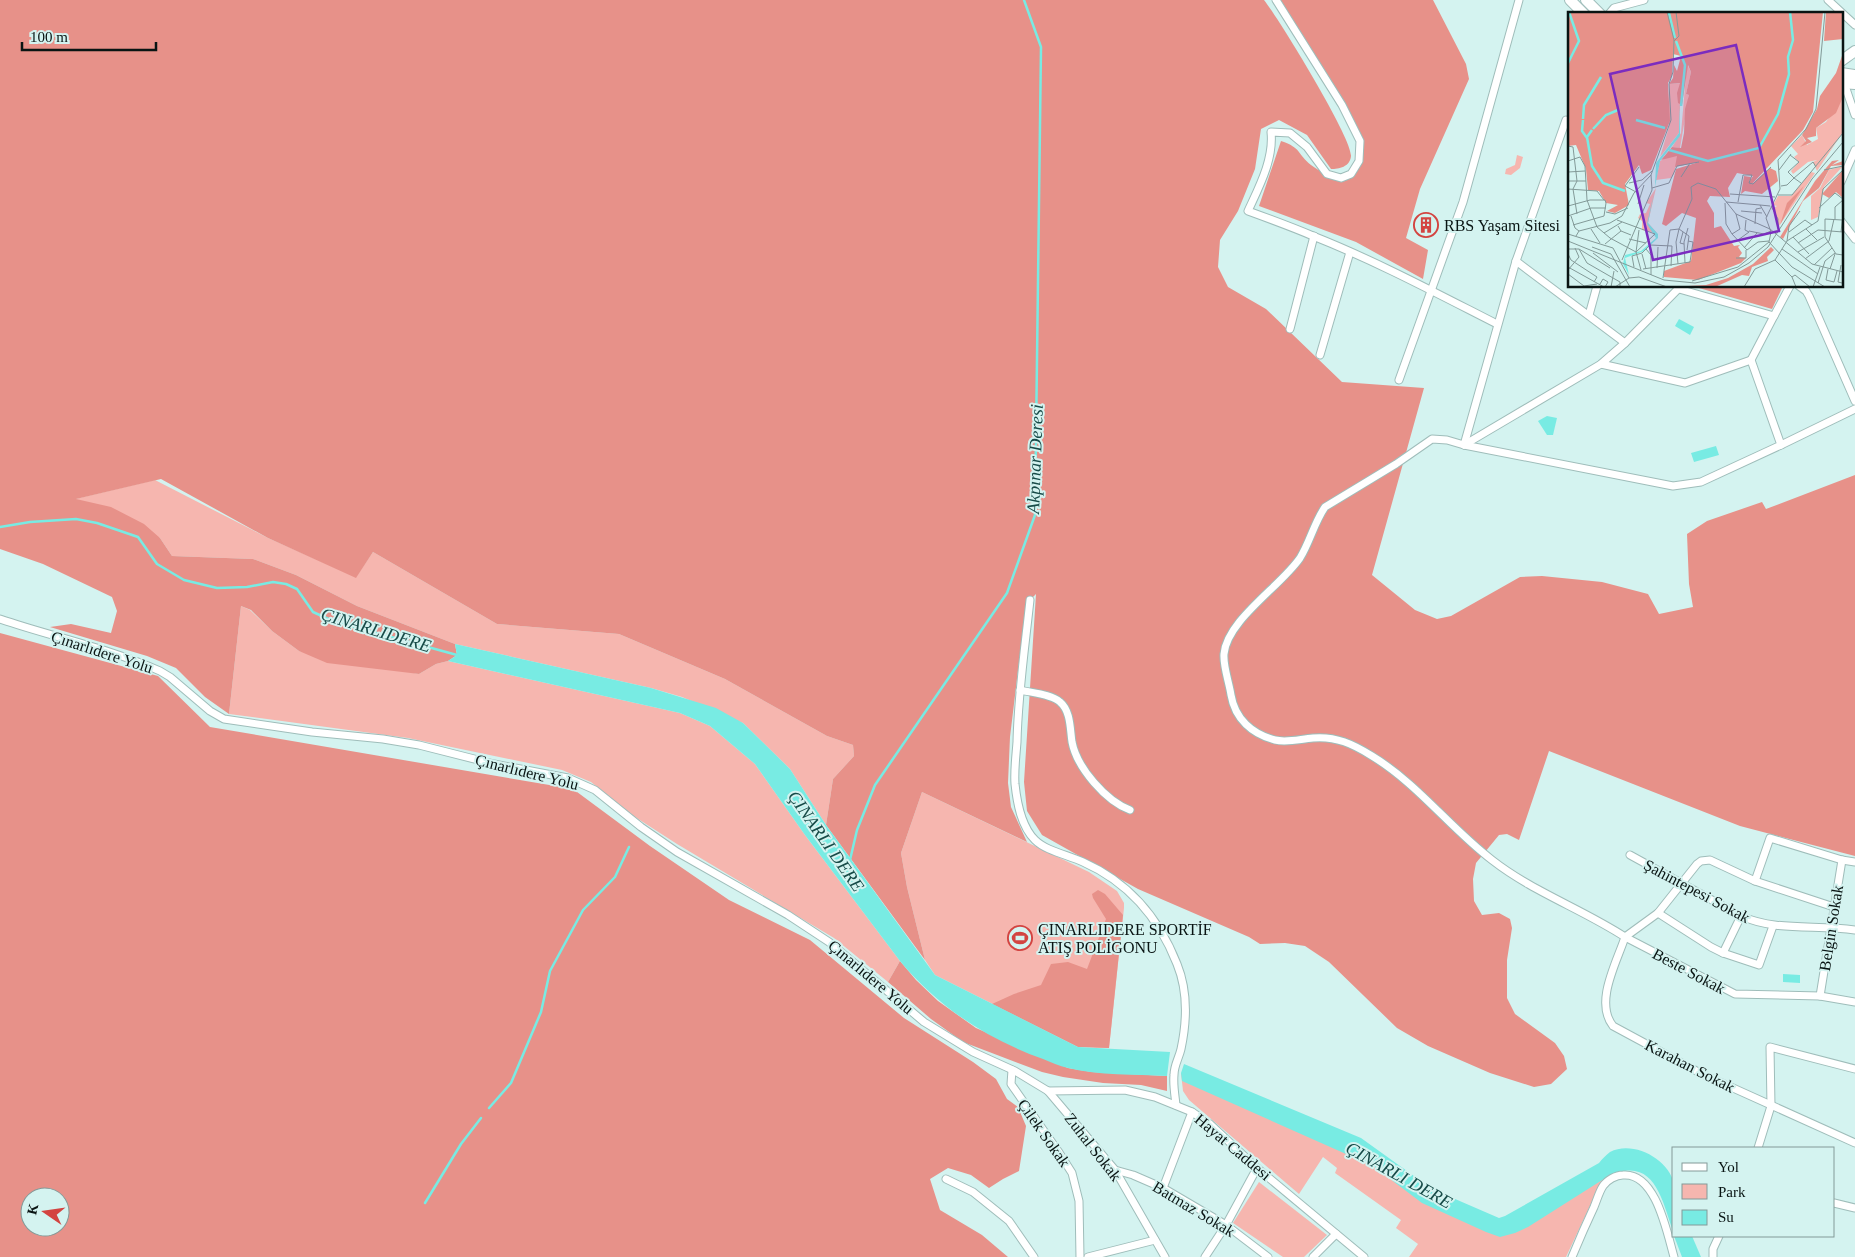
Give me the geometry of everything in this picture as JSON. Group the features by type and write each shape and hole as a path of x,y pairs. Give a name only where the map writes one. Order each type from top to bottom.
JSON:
{"main road":[{"path":"1570,0 1582,12"},
{"path":"1586,0 1598,12"},
{"path":"1842,60 1855,51"},
{"path":"1842,78 1855,75"},
{"path":"1842,78 1855,84"}],"street":[{"path":"1276,0 1342,105 1360,141 1359,161 1351,174 1341,178 1327,174 1307,147 1290,133 1271,132 1273,146 1261,183 1248,211 1350,252 1497,324"},
{"path":"1400,380 1430,290 1463,202 1519,0"},
{"path":"1610,12 1614,8 1644,0"},
{"path":"1828,0 1841,12"},
{"path":"1842,13 1855,25"},
{"path":"1842,78 1855,115"},
{"path":"1464,445 1516,261 1568,117"},
{"path":"1842,180 1855,150"},
{"path":"1842,222 1855,239"},
{"path":"1290,329 1314,236"},
{"path":"1320,355 1350,252"},
{"path":"1516,261 1626,343"},
{"path":"1589,315 1597,288"},
{"path":"1464,445 1601,364 1626,343 1680,288 1774,316"},
{"path":"1601,364 1684,383 1751,360 1789,288"},
{"path":"1802,288 1806,291 1855,401"},
{"path":"1751,360 1781,445"},
{"name":"Beste Sokak","path":"1855,410 1701,482 1673,486 1432,438 1396,464 1326,507 1318,517 1300,557 1228,637 1224,655 1232,704 1238,716 1253,731 1276,741 1337,738 1361,749 1398,774 1472,843 1509,873 1528,885 1735,994 1820,996 1855,1002"},
{"path":"1030,600 1020,690 1015,782 1018,801 1028,832 1036,841 1045,847 1100,870 1133,895 1152,916 1177,963 1184,982 1186,1006 1184,1033 1173,1077 1176,1104"},
{"name":"Çınarlıdere Yolu","path":"0,619 78,642 154,668 170,677 210,711 224,719 410,744 494,764 554,775 581,783 595,790 640,827 677,852 788,915 829,942 932,1028 1048,1091"},
{"path":"1020,690 1053,698 1060,702 1067,713 1072,744 1083,768 1115,803 1130,810"},
{"path":"1755,881 1770,838 1842,860 1855,862"},
{"name":"Şahintepesi Sokak","path":"1630,856 1741,916 1756,922 1773,926 1855,930"},
{"path":"1626,937 1658,914 1697,864 1705,860 1716,862 1755,881 1834,907"},
{"name":"Belgin Sokak","path":"1820,996 1842,860"},
{"name":"Beste Sokak","path":"1658,914 1723,953 1759,965 1773,926"},
{"name":"Beste Sokak","path":"1723,953 1741,916"},
{"name":"Karahan Sokak","path":"1626,937 1606,993 1606,1015 1612,1026 1702,1074 1855,1143"},
{"path":"1758,1147 1771,1106 1770,1047 1855,1069"},
{"name":"Çilek Sokak","path":"1012,1070 1011,1084 1072,1173 1079,1201 1080,1257"},
{"name":"Hayat Caddesi","path":"1048,1091 1125,1090 1155,1097 1192,1112 1210,1124 1257,1168 1364,1257"},
{"name":"Zuhal Sokak","path":"1048,1091 1115,1170 1165,1257"},
{"path":"1163,1188 1192,1112"},
{"path":"1205,1257 1226,1225 1257,1168"},
{"name":"Batmaz Sokak","path":"1115,1170 1133,1174 1163,1188 1226,1225 1268,1257"},
{"path":"1572,1257 1603,1186 1613,1178 1626,1175 1638,1177 1650,1190 1659,1210 1674,1257"},
{"path":"946,1179 973,1192 1009,1221 1034,1257"},
{"path":"1835,1203 1855,1208"},
{"path":"1313,1257 1336,1234"},
{"path":"1713,1257 1713,1249 1719,1237"},
{"path":"1088,1257 1154,1240"}],"green space":[{"path":"1517,155 1523,157 1520,168 1511,175 1505,174 1506,169 1515,165"},
{"path":"155,480 268,538 356,577 373,552 497,624 619,634 725,679 827,736 853,745 854,756 833,779 826,825 790,769 743,723 682,697 651,688 455,644 357,606 296,575 253,559 172,556 160,538 75,499"},
{"path":"241,606 250,610 272,631 299,651 419,674 436,664 448,661 680,713 710,726 755,764 805,835 900,961 888,982 834,938 677,844 632,815 591,782 562,770 408,738 229,714"},
{"name":"ÇINARLIDERE SPORTİF ATIŞ POLİGONU","path":"922,792 1089,872 1117,891 1124,903 1124,908 1109,1048 1078,1047 935,975 925,960 907,887 901,853"},
{"path":"1181,1073 1493,1224 1611,1161 1566,1257 1409,1257 1418,1244 1396,1228 1401,1220 1335,1173 1337,1168 1323,1157 1299,1194 1189,1100 1183,1091"},
{"path":"1259,1182 1327,1235 1304,1257 1283,1257 1233,1223"}],"shaded area":[{"path":"0,0 1264,0 1328,104 1348,145 1351,156 1349,163 1346,165 1341,168 1331,169 1307,135 1279,120 1261,129 1255,169 1238,211 1220,240 1218,267 1228,287 1266,309 1342,382 1424,388 1372,575 1415,610 1437,619 1451,616 1520,577 1542,576 1602,582 1648,594 1659,614 1693,607 1689,584 1687,534 1707,521 1762,502 1766,509 1855,475 1855,856 1740,826 1549,751 1519,840 1507,834 1499,835 1476,863 1473,879 1474,901 1482,915 1499,913 1510,919 1512,928 1507,960 1507,998 1515,1014 1555,1043 1564,1056 1567,1069 1551,1084 1534,1087 1490,1073 1428,1046 1397,1028 1329,962 1305,946 1285,943 1260,944 1249,937 1138,889 1042,835 1027,811 1024,782 1036,594 1026,604 1010,737 1008,783 1011,807 1027,842 922,792 901,853 907,887 925,960 826,825 833,779 854,756 853,745 827,736 725,679 619,634 497,624 373,552 356,578 268,538 161,479 76,499 111,507 144,524 160,538 172,556 253,559 296,575 357,606 455,644 457,655 419,674 327,663 299,651 272,631 251,610 241,606 229,714 205,697 176,668 147,656 50,627 71,624 111,633 117,611 112,597 43,564 0,549"},
{"path":"1276,0 1433,0 1466,64 1469,79 1420,189 1406,238 1428,250 1423,279 1356,242 1259,206 1281,141 1293,146 1311,165 1331,176 1345,176 1351,173 1356,168 1360,155 1360,141"},
{"path":"1699,288 1782,288 1772,309"},
{"path":"0,633 158,676 210,727 573,789 650,846 729,900 810,940 904,1018 996,1079 1007,1099 1018,1107 1026,1126 1019,1171 989,1188 971,1175 948,1168 930,1179 940,1210 982,1235 1008,1257 0,1257"},
{"path":"1098,890 1105,894 1123,915 1109,1048 1078,1047 992,1004 1041,985 1051,964 1068,962 1087,969 1106,919 1093,898 1092,894"},
{"path":"900,961 938,1001 976,1028 1068,1068 1092,1072 1167,1076 1167,1091 1141,1085 1103,1083 1042,1072 963,1042 931,1019 888,982"}],"water":[{"path":"1679,319 1694,327 1690,335 1675,326"},
{"path":"1547,416 1557,418 1553,435 1547,435 1538,421"},
{"path":"1716,446 1719,455 1694,462 1691,453"},
{"name":"ÇINARLI DERE","path":"455,644 651,688 716,708 743,723 790,769 826,825 935,975 1078,1047 1170,1052 1167,1076 1105,1074 1080,1071 1061,1066 1002,1042 947,1007 930,993 900,961 805,835 755,764 710,726 680,713 448,661 457,655"},
{"path":"1783,974 1800,975 1800,983 1783,982"},
{"name":"ÇINARLI DERE","path":"1184,1064 1361,1138 1432,1189 1499,1218 1599,1163 1610,1152 1629,1148 1639,1150 1658,1160 1671,1175 1672,1228 1654,1184 1646,1176 1636,1171 1623,1171 1607,1177 1528,1227 1500,1237 1422,1203 1373,1166 1182,1081 1181,1073"},
{"path":"1674,1237 1692,1237 1701,1257 1682,1257"}],"waterway":[{"name":"Akpınar Deresi","path":"850,860 857,830 875,785 1007,593 1035,515 1041,47 1024,0"},
{"name":"ÇINARLIDERE","path":"0,527 30,522 76,519 97,523 138,537 157,564 184,580 217,588 247,587 273,582 286,584 297,589 313,612 333,621 457,655"},
{"path":"489,1108 511,1083 541,1012 550,971 583,910 615,877 629,847"},
{"path":"425,1203 461,1144 481,1118"}],"place":[{"name":"RBS Yaşam Sitesi","path":"1426,225"},
{"name":"ÇINARLIDERE SPORTİF ATIŞ POLİGONU","path":"1020,938"}]}
